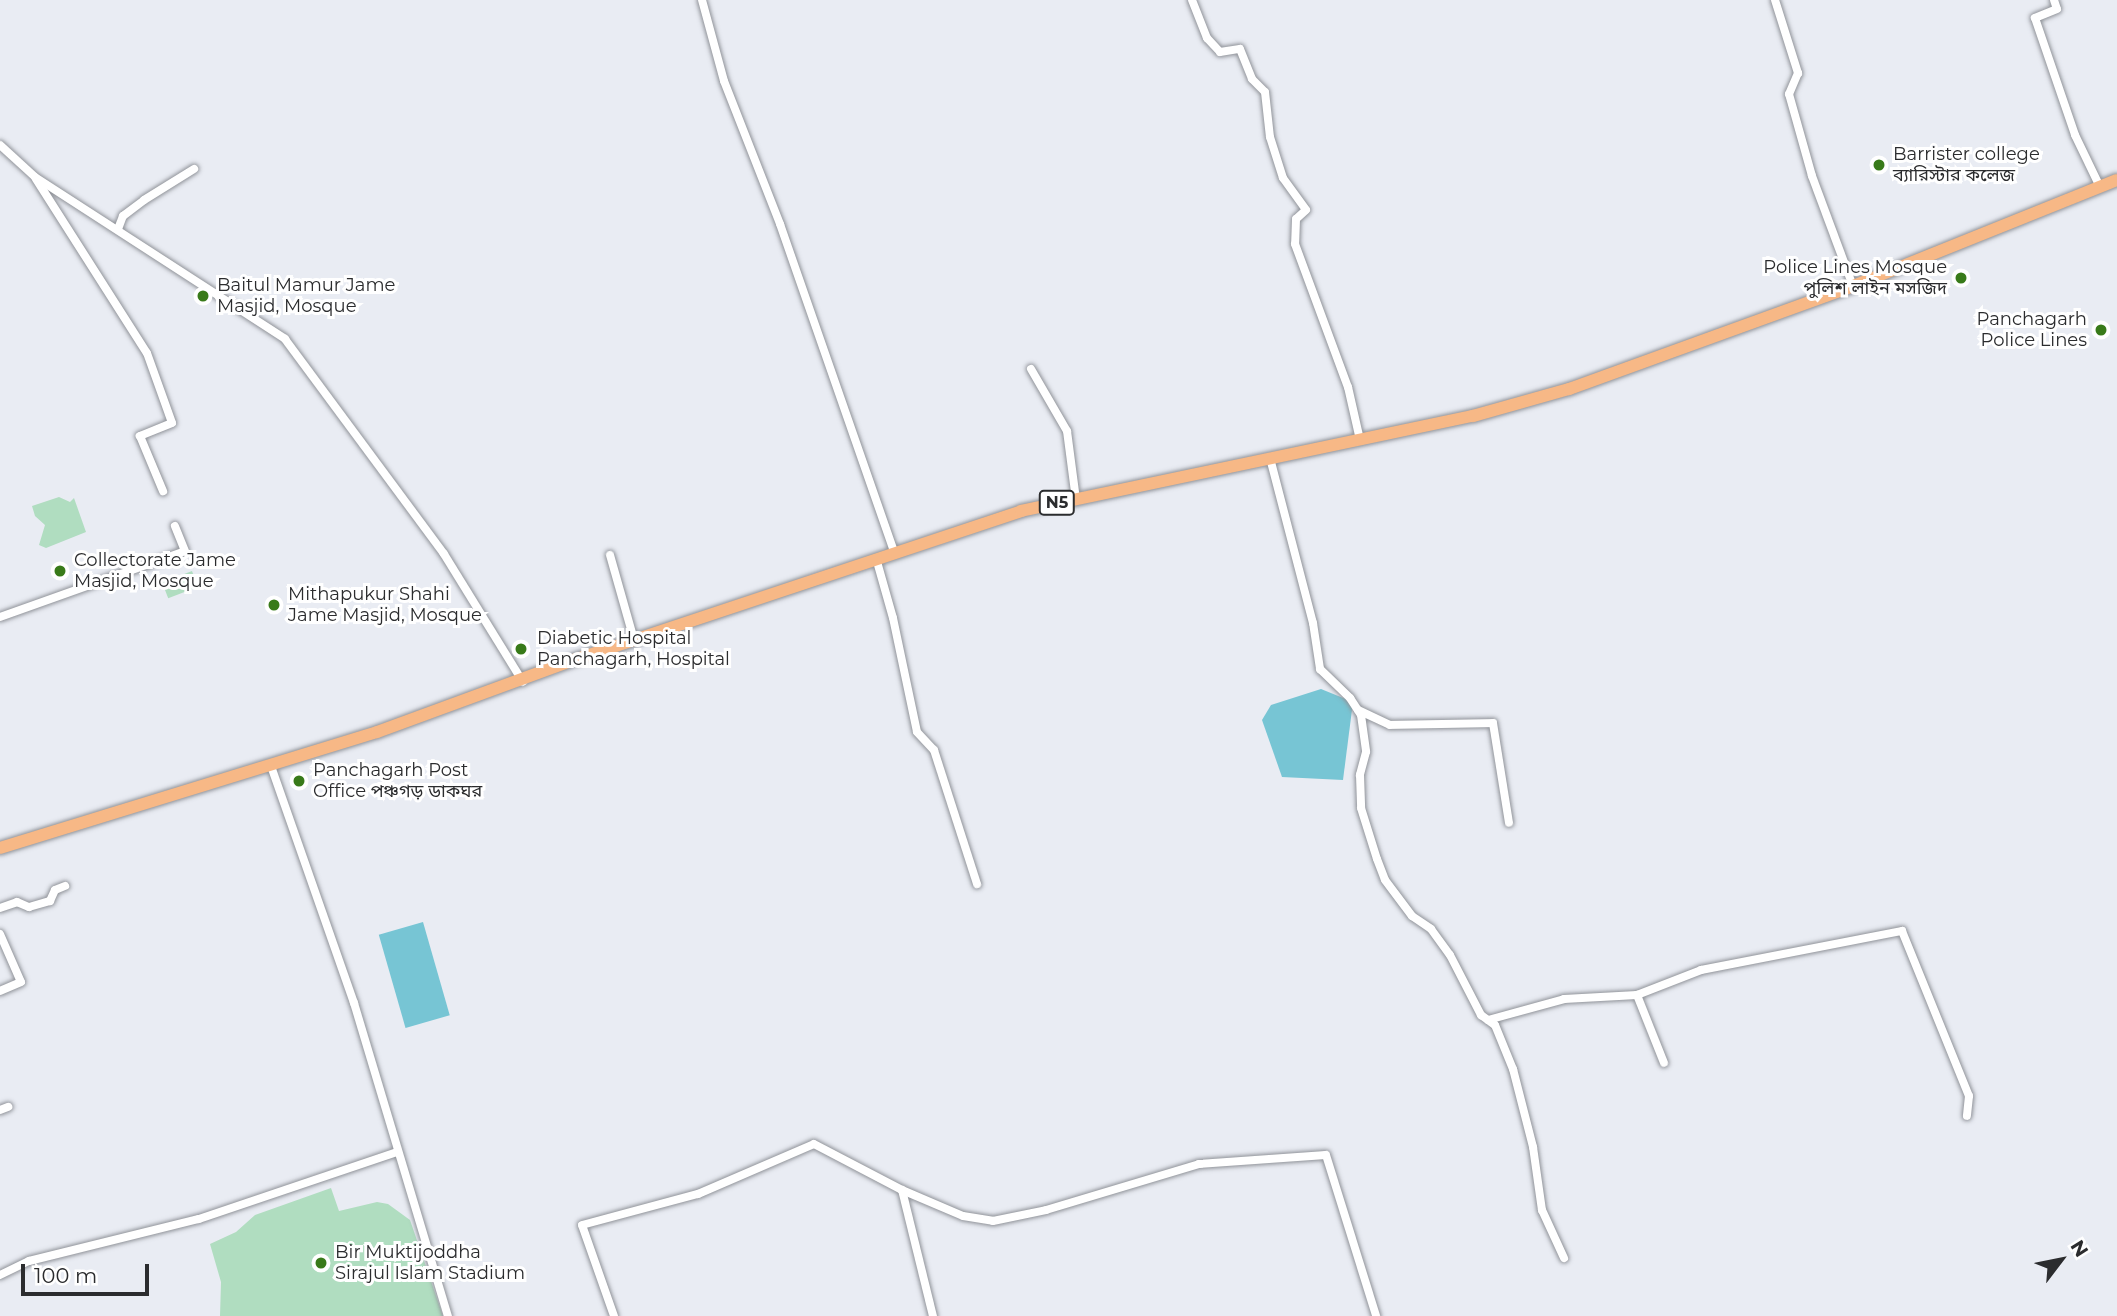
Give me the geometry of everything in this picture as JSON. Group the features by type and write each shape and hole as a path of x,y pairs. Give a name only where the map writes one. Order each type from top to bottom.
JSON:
{"highway":[{"name":"N5","path":"0,848 271,766 523,682 634,640 1021,511 1473,416 1570,389 1853,286 2117,180"}],"street":[{"path":"702,0 724,81 780,224 894,552"},
{"path":"1192,0 1207,38 1220,52 1240,50 1252,79 1265,92 1270,138 1283,177 1306,210 1296,219 1294,244 1348,387 1360,440"},
{"path":"1775,0 1798,73 1789,94 1812,176 1853,286"},
{"path":"2054,0 2057,9 2035,18 2075,135 2100,187"},
{"path":"0,145 35,177 285,339 300,355 451,564 523,682"},
{"path":"118,229 134,208 194,169"},
{"path":"35,177 147,353 172,423 140,436 163,491"},
{"path":"1031,369 1067,431 1076,499"},
{"path":"1270,458 1313,623 1320,669 1358,710 1390,725 1493,723 1509,823"},
{"path":"0,617 185,551 175,526"},
{"path":"610,555 634,640"},
{"path":"876,558 893,618 916,733 934,750 977,884"},
{"path":"1358,710 1366,752 1360,775 1361,808 1385,880 1450,955 1481,1015 1495,1025 1513,1069 1533,1147 1542,1210 1564,1258"},
{"path":"271,766 354,1003 448,1316"},
{"path":"0,908 17,902 29,907 50,901 55,890 65,886"},
{"path":"1488,1020 1564,999 1637,995 1701,970 1902,931 1969,1096 1967,1116"},
{"path":"0,934 21,982 0,991"},
{"path":"1637,995 1664,1063"},
{"path":"614,1316 582,1225 698,1194 814,1144 902,1190 963,1216 993,1221 1046,1210 1199,1164 1326,1155 1376,1316"},
{"path":"0,1275 29,1261 199,1219 397,1152"},
{"path":"902,1190 933,1316"}],"green space":[{"path":"59,497 70,502 74,498 86,532 46,548 39,545 45,525 35,516 32,506"},
{"path":"192,571 198,587 168,598 162,582"},
{"name":"Bir Muktijoddha Sirajul Islam Stadium","path":"331,1188 339,1211 377,1202 388,1204 410,1220 443,1316 220,1316 221,1282 210,1244 236,1232 255,1215"}],"water":[{"path":"1321,689 1353,702 1343,780 1282,777 1262,720 1271,705"},
{"path":"423,922 450,1015 406,1028 379,935"}],"place":[{"name":"Barrister college ব্যারিস্টার কলেজ","path":"1879,165"},
{"name":"Police Lines Mosque পুলিশ লাইন মসজিদ","path":"1961,278"},
{"name":"Baitul Mamur Jame Masjid, Mosque","path":"203,296"},
{"name":"Panchagarh Police Lines","path":"2101,330"},
{"name":"Collectorate Jame Masjid, Mosque","path":"60,571"},
{"name":"Mithapukur Shahi Jame Masjid, Mosque","path":"274,605"},
{"name":"Diabetic Hospital Panchagarh, Hospital","path":"521,649"},
{"name":"Panchagarh Post Office পঞ্চগড় ডাকঘর","path":"299,781"},
{"name":"Bir Muktijoddha Sirajul Islam Stadium","path":"321,1263"}]}
